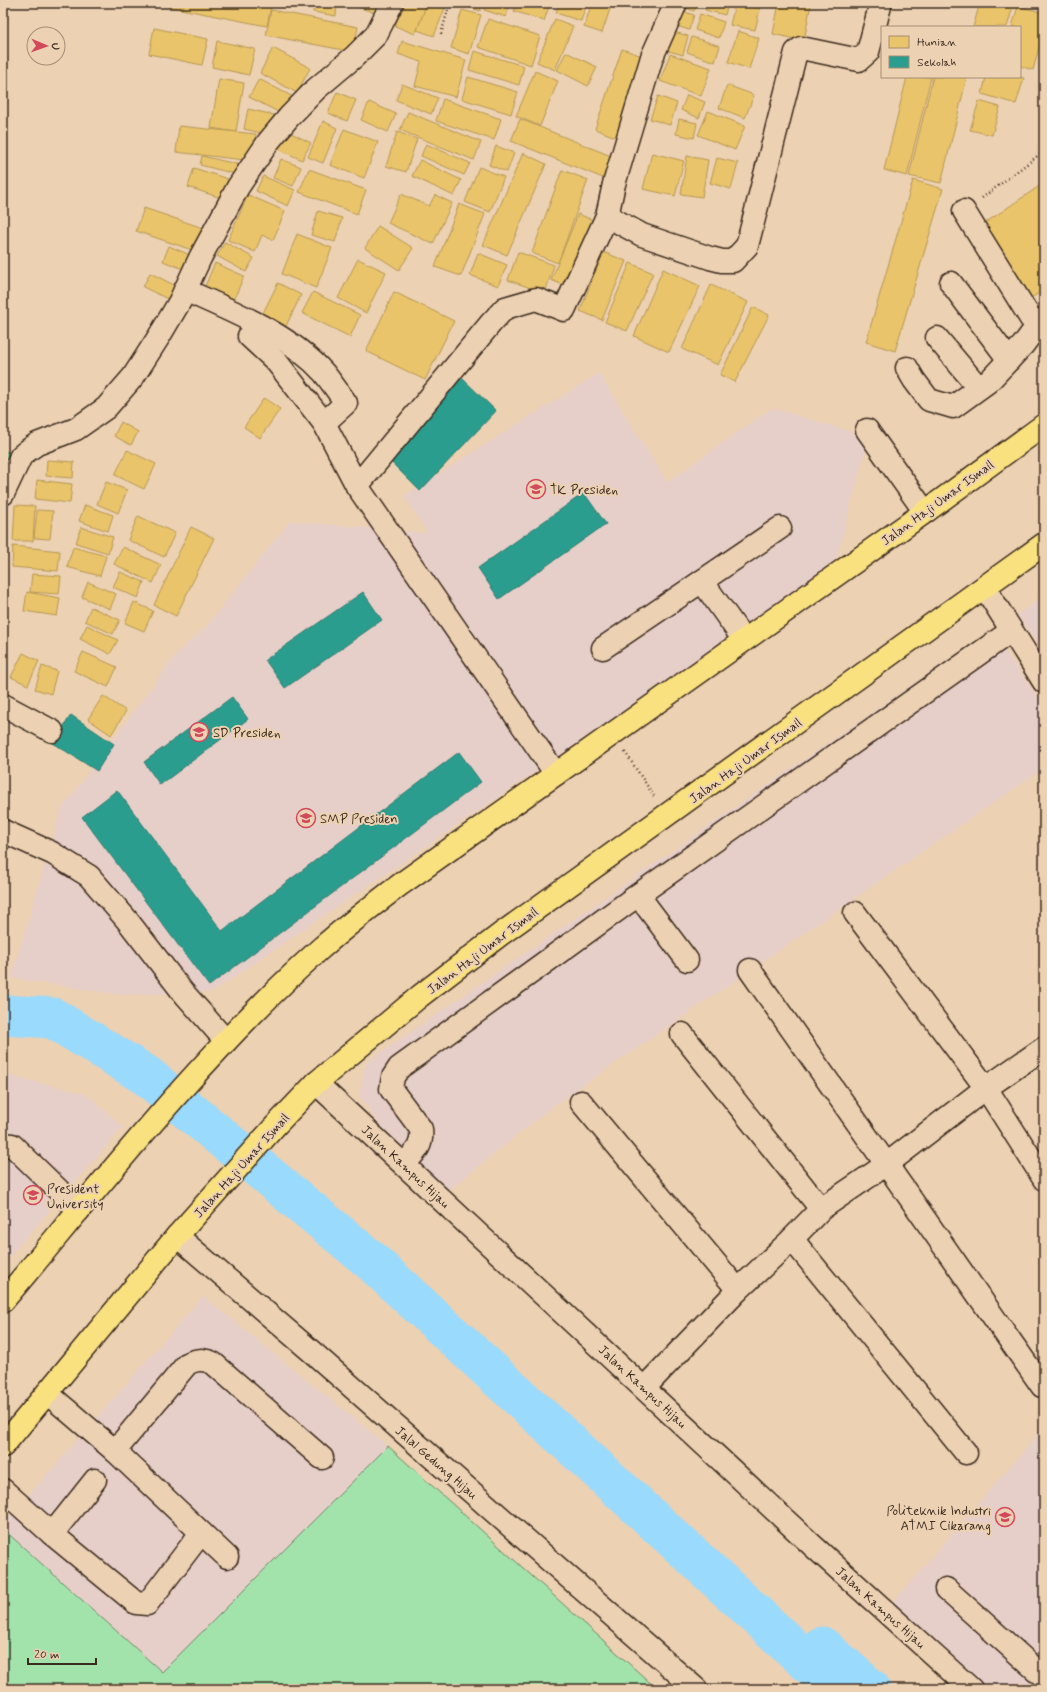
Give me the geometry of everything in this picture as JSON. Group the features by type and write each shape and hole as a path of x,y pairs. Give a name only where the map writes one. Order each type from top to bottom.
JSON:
{"main road":[{"name":"Jalan Haji Umar Ismail","path":"3,1301 134,1145 226,1041 291,976 356,918 401,884 1044,425"},
{"name":"Jalan Haji Umar Ismail","path":"3,1446 183,1229 276,1125 316,1083 420,996 501,934 985,588 1044,544"}],"street":[{"path":"3,494 21,456 27,450 37,444 76,429 110,403 133,377 160,335 185,290 200,258 238,187 269,141 289,117 316,89 354,57 376,35 392,3"},
{"path":"357,486 491,322 505,308 536,299 564,310 607,216 614,184 652,57 676,3"},
{"path":"607,216 642,235 710,258 722,261 733,261 747,246 796,52 801,48 859,60 868,52 880,6"},
{"path":"908,368 914,380 929,400 952,407 989,381 1023,345 1042,321 1031,319 964,211"},
{"path":"951,283 1009,360"},
{"path":"185,290 257,323 292,346 324,373 346,403 324,423"},
{"path":"249,336 276,361 324,423 357,486 556,774"},
{"path":"937,338 979,388"},
{"path":"867,430 924,512"},
{"path":"603,648 780,528"},
{"path":"702,581 744,640"},
{"path":"985,588 1044,682"},
{"path":"404,1164 420,1146 422,1137 421,1129 391,1089 393,1077 399,1068 638,894 1011,631"},
{"path":"3,705 52,731"},
{"path":"3,831 52,853 89,876 127,920 182,991 226,1041"},
{"path":"638,894 687,960"},
{"path":"855,913 986,1088 1044,1179"},
{"path":"750,970 1042,1386"},
{"path":"682,1034 821,1209"},
{"path":"645,1387 738,1290 792,1239 821,1209 887,1164 986,1088 1040,1059"},
{"name":"Jalan Kampus Hijau","path":"316,1083 645,1387 812,1545 971,1689"},
{"path":"581,1102 738,1290"},
{"path":"3,1144 12,1145 79,1210"},
{"name":"Jalal Gedung Hijau","path":"183,1229 311,1351 696,1689"},
{"path":"792,1239 966,1453"},
{"path":"115,1451 187,1364 194,1360 200,1360 213,1363 322,1458"},
{"path":"47,1393 115,1451 201,1534 228,1557"},
{"path":"52,1534 95,1480"},
{"path":"3,1490 52,1534 136,1604 147,1604 201,1534"},
{"path":"946,1589 1044,1676"}],"path":[{"path":"441,34 450,3"},
{"path":"964,211 1044,151"},
{"path":"613,733 667,816"}],"shaded area":[{"path":"599,373 667,482 772,408 869,437 834,569 593,744 575,745 212,992 121,995 11,978 61,810 177,653 205,628 290,521 427,533 404,496"},
{"path":"1044,596 1044,651 1017,615"},
{"path":"990,631 1044,705 1044,768 556,1104 433,1203 359,1095 366,1063"},
{"name":"President University","path":"3,1074 86,1094 123,1127 3,1264"},
{"path":"203,1296 388,1446 162,1672 3,1529 3,1525"},
{"name":"Politeknik Industri ATMI Cikarang","path":"1044,1427 1044,1689 988,1689 888,1608"}],"green space":[{"path":"3,452 13,452 3,468"},
{"path":"388,1446 657,1689 3,1689 3,1529 162,1672"}],"building: Hunian":[{"path":"160,3 257,3 271,6 267,26 160,5"},
{"path":"281,3 295,3 294,7"},
{"path":"314,3 337,3 336,16 313,12"},
{"path":"355,3 383,3 379,14 354,6"},
{"path":"405,3 428,3 415,34 395,26"},
{"path":"427,3 445,8 434,36 417,30"},
{"path":"483,3 480,11 461,4"},
{"path":"486,3 510,3 506,17 484,10"},
{"path":"517,3 550,3 544,21 514,11"},
{"path":"559,3 587,3 581,21 556,13"},
{"path":"592,3 612,3 602,33 584,27"},
{"path":"680,3 698,3 694,11 679,5"},
{"path":"707,3 728,3 725,15 705,10"},
{"path":"779,3 811,3 804,41 773,34"},
{"path":"980,3 1014,3 1007,26 973,26"},
{"path":"735,4 760,9 755,30 730,25"},
{"path":"1018,6 1044,13 1044,29 1033,70 1021,66 1021,26 1012,26"},
{"path":"675,9 694,15 689,30 670,24"},
{"path":"271,10 358,27 353,52 266,35"},
{"path":"462,10 481,15 469,54 451,48"},
{"path":"700,14 724,22 719,38 695,30"},
{"path":"488,19 540,36 531,65 478,47"},
{"path":"555,19 573,26 555,70 537,62"},
{"path":"154,28 208,39 202,65 149,54"},
{"path":"667,30 688,36 683,55 662,49"},
{"path":"738,31 759,38 749,69 728,62"},
{"path":"692,37 720,46 715,62 687,52"},
{"path":"217,41 255,49 249,75 212,67"},
{"path":"402,41 466,60 456,97 415,86 421,62 398,54"},
{"path":"273,48 310,68 297,93 260,73"},
{"path":"622,49 648,58 620,139 595,129"},
{"path":"474,51 524,66 519,85 469,70"},
{"path":"566,52 597,67 588,86 557,70"},
{"path":"670,54 711,68 701,96 660,81"},
{"path":"535,71 558,81 540,126 516,116"},
{"path":"468,77 518,92 511,114 462,99"},
{"path":"907,78 931,78 907,176 884,170"},
{"path":"933,78 967,78 941,183 909,176"},
{"path":"986,78 1024,78 1016,104 982,94"},
{"path":"219,79 244,83 236,132 211,128"},
{"path":"259,79 297,99 288,117 249,97"},
{"path":"402,84 438,98 431,114 396,100"},
{"path":"727,85 754,95 745,118 719,108"},
{"path":"337,92 356,100 347,121 328,113"},
{"path":"687,95 705,102 699,118 681,110"},
{"path":"658,96 677,103 670,125 650,119"},
{"path":"443,99 501,119 494,140 436,121"},
{"path":"979,101 1000,107 992,135 970,130"},
{"path":"369,102 396,114 388,132 361,120"},
{"path":"248,109 274,115 269,135 244,129"},
{"path":"708,111 745,126 735,150 698,135"},
{"path":"408,112 481,142 474,160 400,130"},
{"path":"520,119 611,156 603,178 511,141"},
{"path":"679,119 697,123 694,138 676,134"},
{"path":"323,121 337,128 323,163 308,157"},
{"path":"179,126 256,134 253,161 176,152"},
{"path":"283,129 311,143 302,160 274,147"},
{"path":"344,129 378,142 364,178 330,165"},
{"path":"397,132 417,139 406,172 386,166"},
{"path":"426,144 470,163 464,175 421,156"},
{"path":"496,146 514,153 507,172 489,165"},
{"path":"523,153 546,164 507,255 483,245"},
{"path":"652,153 684,161 675,196 643,189"},
{"path":"202,156 245,166 243,176 200,165"},
{"path":"687,156 708,160 702,197 681,194"},
{"path":"717,158 738,163 731,189 710,183"},
{"path":"281,159 301,167 293,186 273,178"},
{"path":"420,160 461,180 454,196 412,176"},
{"path":"479,167 504,177 490,212 465,202"},
{"path":"194,168 231,180 224,199 188,187"},
{"path":"309,169 366,190 357,214 299,192"},
{"path":"562,170 588,180 558,263 532,253"},
{"path":"263,176 295,190 288,206 256,191"},
{"path":"913,180 943,189 895,351 866,342"},
{"path":"1044,183 1044,290 1031,298 982,225"},
{"path":"401,194 429,206 435,195 452,203 433,244 388,223"},
{"path":"248,195 285,211 273,240 262,235 255,252 228,240"},
{"path":"459,204 485,214 461,276 435,267"},
{"path":"144,208 209,230 201,253 136,231"},
{"path":"318,211 342,218 335,242 311,235"},
{"path":"578,214 600,223 573,289 551,280"},
{"path":"378,226 413,248 399,270 365,248"},
{"path":"297,234 332,248 316,288 282,274"},
{"path":"225,242 254,258 246,272 217,256"},
{"path":"169,246 197,258 191,272 163,261"},
{"path":"518,252 554,265 545,293 508,280"},
{"path":"603,252 626,261 602,320 580,311"},
{"path":"478,253 507,265 498,286 470,275"},
{"path":"358,259 386,272 366,313 338,298"},
{"path":"215,263 244,276 231,306 202,293"},
{"path":"630,263 653,273 627,331 605,322"},
{"path":"663,269 700,286 669,352 634,336"},
{"path":"150,273 180,288 174,302 143,287"},
{"path":"278,283 301,295 285,328 261,317"},
{"path":"711,285 748,302 718,365 682,349"},
{"path":"313,292 360,315 350,337 302,313"},
{"path":"394,292 454,321 425,380 366,351"},
{"path":"753,307 769,315 735,382 720,375"},
{"path":"264,398 280,409 260,438 244,427"},
{"path":"121,422 138,432 131,445 114,436"},
{"path":"127,450 156,464 144,489 115,475"},
{"path":"47,460 74,462 73,478 46,476"},
{"path":"37,480 72,484 70,503 35,499"},
{"path":"106,482 127,490 118,513 97,504"},
{"path":"15,505 35,506 33,541 13,541"},
{"path":"85,505 113,515 108,531 79,521"},
{"path":"37,510 53,511 50,539 34,538"},
{"path":"138,516 175,533 164,557 128,540"},
{"path":"81,527 113,537 108,553 76,543"},
{"path":"191,527 214,538 176,616 154,605"},
{"path":"13,546 60,551 58,571 12,567"},
{"path":"73,547 106,556 100,576 67,567"},
{"path":"123,547 161,565 153,583 114,564"},
{"path":"120,572 144,582 138,598 113,587"},
{"path":"32,574 61,576 59,594 30,592"},
{"path":"88,582 116,594 110,609 82,597"},
{"path":"27,592 60,598 57,616 24,611"},
{"path":"134,602 153,611 144,631 125,623"},
{"path":"91,607 120,620 113,634 85,621"},
{"path":"87,625 118,640 110,654 80,639"},
{"path":"83,652 117,667 108,687 74,671"},
{"path":"23,653 39,661 28,685 11,677"},
{"path":"42,666 57,671 51,694 35,689"},
{"path":"103,696 126,711 111,735 88,719"}],"building: Sekolah":[{"path":"461,377 496,411 420,491 385,456"},
{"path":"584,493 606,524 499,599 478,568"},
{"path":"363,592 382,620 285,688 265,660"},
{"path":"232,697 248,719 160,785 144,762"},
{"path":"71,715 114,744 97,771 53,743"},
{"path":"459,752 481,782 209,986 82,817 117,790 222,931"}],"waterway":[{"path":"3,1015 53,1018 147,1076 369,1259 837,1689"},
{"path":"822,1647 870,1689"}],"place":[{"name":"TK Presiden","path":"536,489"},
{"name":"SD Presiden","path":"199,732"},
{"name":"SMP Presiden","path":"306,818"},
{"name":"President University","path":"33,1195"},
{"name":"Politeknik Industri ATMI Cikarang","path":"1005,1517"}]}
